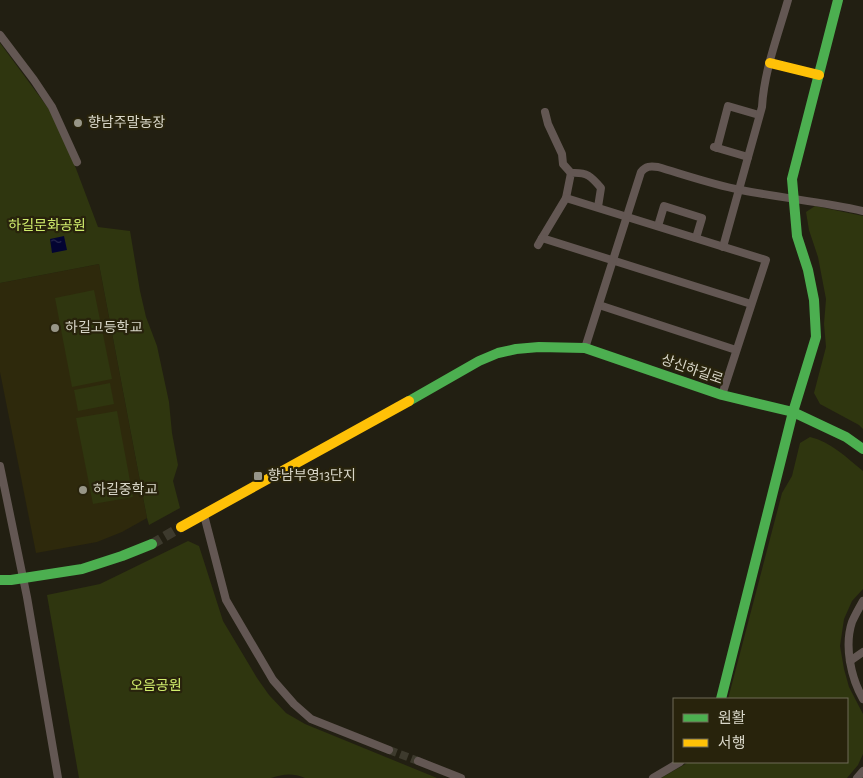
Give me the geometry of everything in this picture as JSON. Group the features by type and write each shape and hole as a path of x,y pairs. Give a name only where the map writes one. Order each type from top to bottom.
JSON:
{"street":[{"path":"723,246 788,0"},
{"path":"721,698 793,412 816,336 814,300 808,270 797,236 792,179 838,0"},
{"path":"0,35 52,107 77,162"},
{"path":"770,63 820,75"},
{"path":"748,157 714,147 728,106 759,115"},
{"path":"545,112 548,124 562,154 564,164 572,173"},
{"path":"585,348 640,172 648,167 658,167 739,190 816,201 863,211"},
{"path":"572,173 581,172 592,177 600,188 598,207"},
{"path":"572,173 566,198 540,241 613,260 751,304"},
{"path":"566,198 766,260 722,395"},
{"path":"658,226 664,206 702,218 696,238"},
{"path":"599,305 736,350"},
{"name":"상신하길로","path":"181,527 478,361 498,353 516,349 540,347 585,348 722,395 793,412 846,437 863,449"},
{"path":"0,466 27,597 58,778"},
{"path":"204,515 226,600 273,680 294,704 311,719 389,750"},
{"path":"0,580 22,579 82,570 152,544"},
{"path":"863,601 852,623 849,636 851,669 856,686 863,699"},
{"path":"850,661 863,652"},
{"path":"418,761 461,778"},
{"path":"653,778 678,763"},
{"path":"858,778 863,771"}],"shaded area":[{"path":"99,264 147,518 122,532 97,542 36,553 0,372 0,283"}],"green space":[{"name":"하길문화공원","path":"0,43 54,116 98,227 130,231 140,291 146,317 157,346 169,402 178,465 173,481 180,508 149,525 99,264 0,283"},
{"path":"815,206 863,216 863,429 820,404 814,393 826,347 824,324 826,299 818,257 809,230 806,212"},
{"path":"94,290 112,379 72,387 55,298"},
{"path":"110,383 114,404 78,411 74,390"},
{"path":"117,411 133,497 93,504 76,418"},
{"path":"810,437 818,439 845,456 863,471 863,589 852,601 844,619 840,646 849,687 863,714 863,754 858,765 847,778 661,778 687,763 848,763 848,698 728,698 782,493 792,476 800,443"},
{"name":"오음공원","path":"188,541 199,546 223,621 257,678 269,695 286,713 305,724 437,778 305,778 288,775 271,778 79,778 47,595 100,584"}],"water":[{"path":"64,236 67,250 52,253 50,239"}],"tunnel":[{"path":"152,544 181,527"},
{"path":"389,750 418,761"}],"traffic: fast":[{"path":"721,698 793,412 816,337 814,300 808,270 797,236 792,179 838,0"},
{"path":"409,401 479,361 498,353 539,347 585,348 722,395 793,412 846,437 863,449"},
{"path":"0,580 82,569 152,544"}],"traffic: slow":[{"path":"770,63 819,75"},
{"path":"181,527 409,401"}],"place":[{"name":"향남주말농장","path":"78,123"},
{"name":"하길고등학교","path":"55,328"},
{"name":"향남부영13단지","path":"258,476"},
{"name":"하길중학교","path":"83,490"}]}
